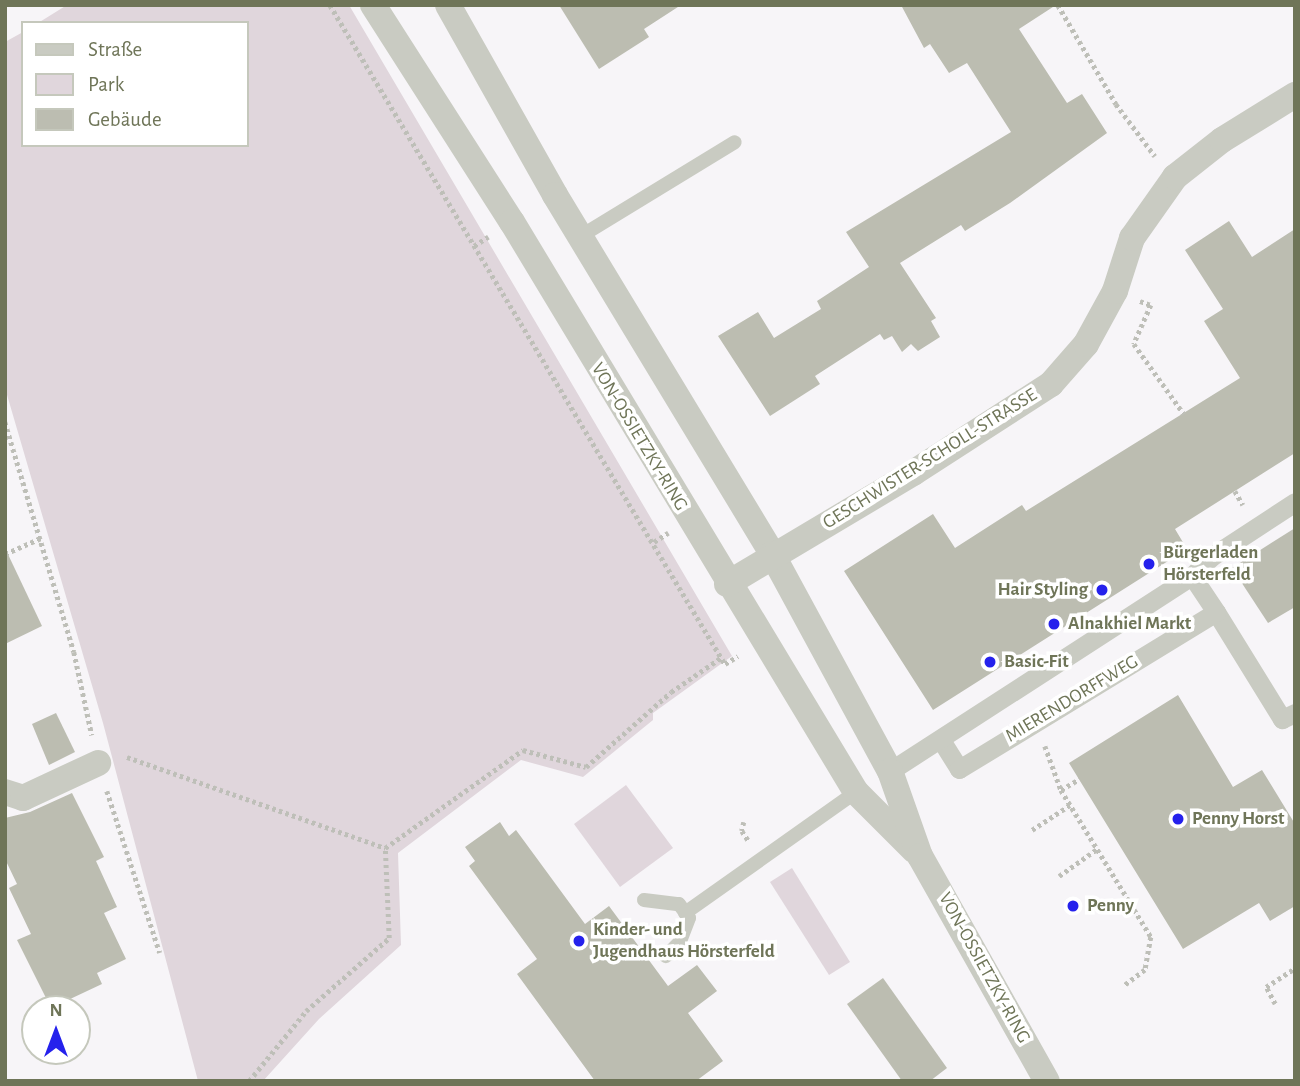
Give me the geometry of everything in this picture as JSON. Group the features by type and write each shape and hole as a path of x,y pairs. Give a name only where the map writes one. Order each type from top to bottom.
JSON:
{"street":[{"name":"VON-OSSIETZKY-RING","path":"373,5 512,222 727,584 856,792 920,856"},
{"name":"VON-OSSIETZKY-RING","path":"448,5 581,236 772,554 890,771 920,856 1047,1081"},
{"name":"GESCHWISTER-SCHOLL-STRASSE","path":"727,584 772,554 913,473 1051,384 1086,344 1115,291 1132,238 1175,177 1222,140 1295,94"},
{"name":"MIERENDORFFWEG","path":"890,771 1192,576 1211,557 1295,502"},
{"path":"1192,576 1282,719 1295,713"},
{"name":"MIERENDORFFWEG","path":"941,740 959,769 1216,612"},
{"path":"5,792 23,798 98,763"}],"lane":[{"path":"581,236 735,142"},
{"path":"685,913 856,792"},
{"path":"645,901 679,904 689,918 680,942 666,956"}],"path":[{"path":"330,5 725,664 762,640"},
{"path":"1058,5 1116,104 1147,149 1175,177"},
{"path":"1115,291 1150,305 1134,344 1184,414"},
{"path":"5,422 74,652 98,763 160,953"},
{"path":"5,554 41,538"},
{"path":"385,848 523,750 586,767 660,702 722,657"},
{"path":"660,702 666,710"},
{"path":"1041,718 1050,768 1061,790 1151,937 1145,970 1124,986"},
{"path":"98,763 129,756 385,848"},
{"path":"1061,790 1079,779"},
{"path":"1032,830 1070,805"},
{"path":"249,1081 306,1011 389,938 385,848"},
{"path":"1059,876 1097,849"},
{"path":"1275,1004 1266,987 1295,968"}],"green space":[{"path":"67,5 349,5 732,656 653,713 653,720 583,777 521,760 398,853 401,945 319,1019 263,1081 198,1081 103,723 5,388 5,42 21,33 21,147 248,147 248,21 41,21"},
{"path":"626,785 673,848 620,887 574,824"},
{"path":"792,868 850,962 829,975 770,882"}],"building":[{"path":"559,5 681,5 644,29 649,37 599,69"},
{"path":"901,5 1056,5 1019,29 1067,103 1082,94 1107,133 1010,203 965,231 961,225 900,263 936,318 931,321 940,337 918,351 911,344 902,352 892,336 884,340 880,334 815,376 820,384 770,416 718,336 758,312 774,338 821,309 817,301 869,267 846,232 1011,132 967,63 949,73 930,44 924,48"},
{"path":"1229,221 1252,257 1295,229 1295,453 1175,529 1187,549 933,710 844,571 933,514 955,548 1022,505 1026,511 1240,378 1204,321 1223,309 1185,250"},
{"path":"1295,528 1295,607 1268,623 1232,568"},
{"path":"5,548 42,626 5,644"},
{"name":"Penny Horst","path":"1178,695 1233,787 1262,770 1295,824 1295,906 1270,921 1259,903 1183,949 1069,763"},
{"path":"56,713 75,752 49,765 32,724"},
{"path":"72,793 104,857 96,861 117,907 104,913 126,959 97,973 102,984 79,995 44,995 17,940 31,934 9,888 17,884 5,859 5,818 30,812"},
{"name":"Kinder- und Jugendhaus Hörsterfeld","path":"500,822 509,836 516,830 585,924 609,906 668,986 697,965 717,991 688,1013 723,1061 696,1081 595,1081 517,974 537,959 469,866 475,861 465,847"},
{"path":"883,978 947,1068 930,1081 902,1081 847,1004"}],"place":[{"name":"Bürgerladen Hörsterfeld","path":"1149,564"},
{"name":"Hair Styling","path":"1102,590"},
{"name":"Alnakhiel Markt","path":"1054,624"},
{"name":"Basic-Fit","path":"990,662"},
{"name":"Penny Horst","path":"1178,819"},
{"name":"Penny","path":"1073,906"},
{"name":"Kinder- und Jugendhaus Hörsterfeld","path":"579,941"}]}
